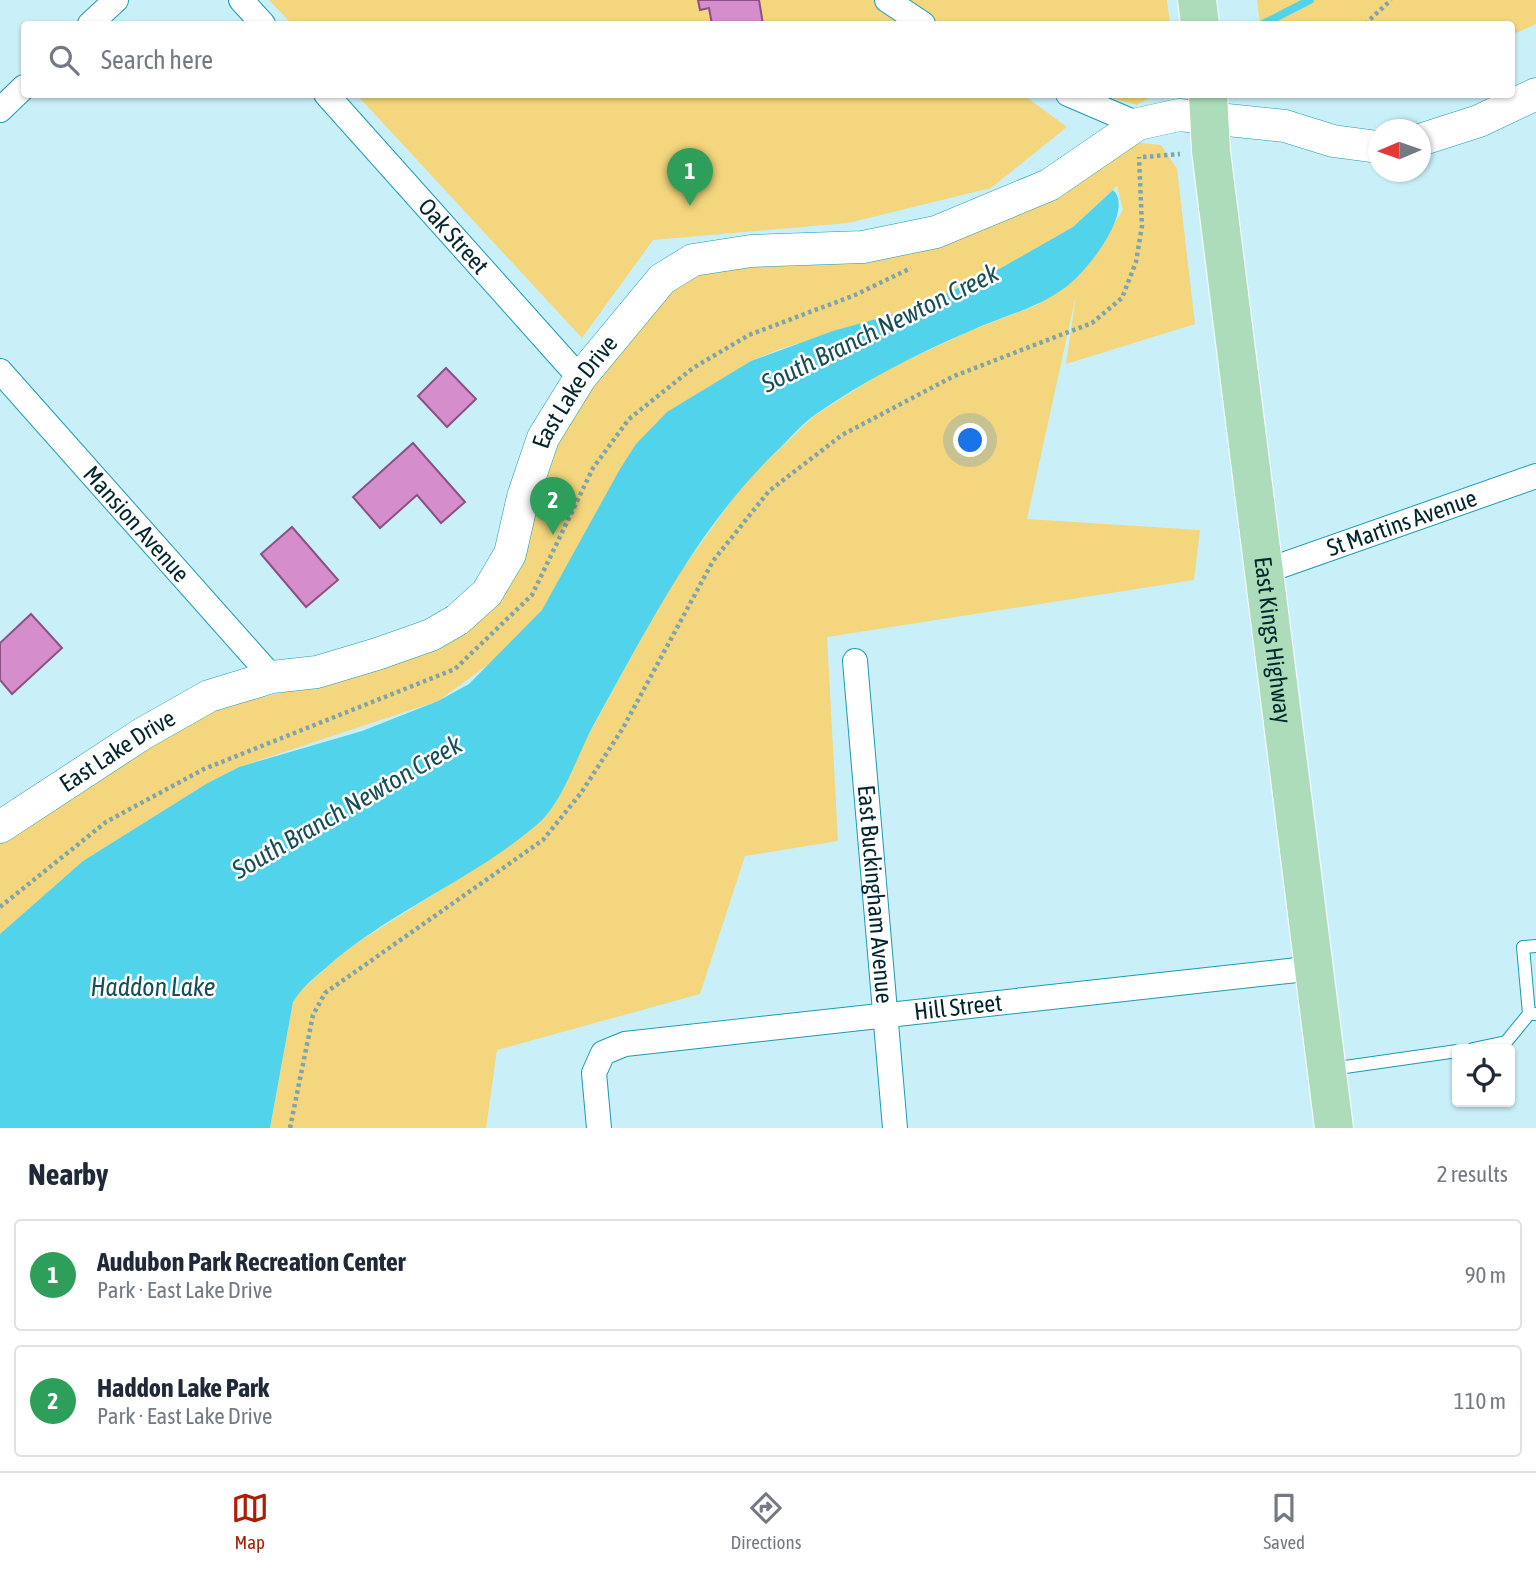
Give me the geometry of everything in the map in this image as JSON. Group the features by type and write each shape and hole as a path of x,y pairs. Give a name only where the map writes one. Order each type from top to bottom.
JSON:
{"main road":[{"path":"1197,0 1200,21"},
{"name":"East Kings Highway","path":"1210,121 1334,1128"}],"street":[{"path":"93,21 116,0"},
{"path":"241,0 260,21"},
{"path":"887,0 918,21"},
{"path":"0,110 21,90"},
{"path":"1431,136 1479,121 1536,94"},
{"name":"Oak Street","path":"330,98 580,378"},
{"path":"1077,98 1138,124"},
{"name":"East Lake Drive","path":"0,827 142,734 198,702 272,677 317,671 431,635 457,620 487,593 510,554 523,497 542,438 580,378 662,279 693,260 751,251 863,247 936,232 1049,185 1138,124 1179,114 1210,121 1285,126 1333,141 1368,146"},
{"name":"Mansion Avenue","path":"0,371 272,677"},
{"name":"St Martins Avenue","path":"1266,571 1536,476"},
{"name":"East Buckingham Avenue","path":"855,661 895,1128"},
{"name":"Hill Street","path":"599,1128 594,1073 603,1053 625,1044 1315,968"}],"lane":[{"path":"1497,1044 1506,1042 1533,1014 1523,947 1536,946"},
{"path":"1327,1069 1452,1052"}],"path":[{"path":"1368,21 1391,0"},
{"path":"1127,158 1139,157 1210,121"},
{"path":"290,1128 313,1015 325,993 543,840 581,793 623,729 713,561 769,491 842,435 954,376 1092,323 1122,298 1136,262 1142,226 1139,157"},
{"path":"0,907 106,822 204,769 455,669 533,595 593,467 629,419 693,368 749,335 855,295 916,266"}],"shaded area":[{"path":"269,0 894,0 923,21 289,21"},
{"path":"907,0 1167,0 1170,21 937,21"},
{"path":"1257,0 1536,0 1536,24 1515,34 1515,21 1260,21"},
{"path":"360,98 1027,98 1067,127 991,188 848,223 653,240 582,338"},
{"path":"1111,98 1149,98 1137,105"},
{"path":"1132,142 1161,145 1177,169 1195,324 1066,364 1076,295 1027,519 1200,530 1194,580 827,637 838,841 745,856 700,994 497,1050 486,1128 270,1128 293,1002 300,991 349,948 474,869 540,821 555,804 572,765 670,586 745,482 814,416 886,370 972,330 1035,306 1080,275 1123,210 1117,186 1073,227 1001,268 912,309 780,349 751,361 708,388 636,444 542,610 496,659 438,701 239,767 206,784 83,861 0,934 0,844 104,774 212,709 342,679 461,626 550,443 666,287 696,266 868,253"}],"water":[{"name":"Haddon Lake","path":"1113,190 1118,200 1118,213 1113,227 1094,258 1072,282 1041,302 930,349 853,390 807,421 751,477 724,510 676,579 593,726 549,812 516,842 378,928 304,987 293,1002 270,1128 0,1128 0,934 83,861 206,784 239,767 362,731 438,701 469,684 542,610 620,469 636,444 667,412 751,361 833,331 912,309 1001,268 1073,227"}],"building":[{"path":"698,0 759,0 762,21 711,21 709,8 700,10"},
{"path":"446,368 476,399 447,427 418,396"},
{"path":"413,443 465,502 441,523 417,495 380,528 353,497"},
{"path":"292,527 338,580 306,607 261,554"},
{"path":"31,614 62,648 12,694 0,680 0,643"}],"waterway":[{"name":"South Branch Newton Creek","path":"1269,21 1310,0"}],"place":[{"name":"Audubon Park Recreation Center","path":"690,206"},
{"name":"Haddon Lake Park","path":"553,535"}]}
